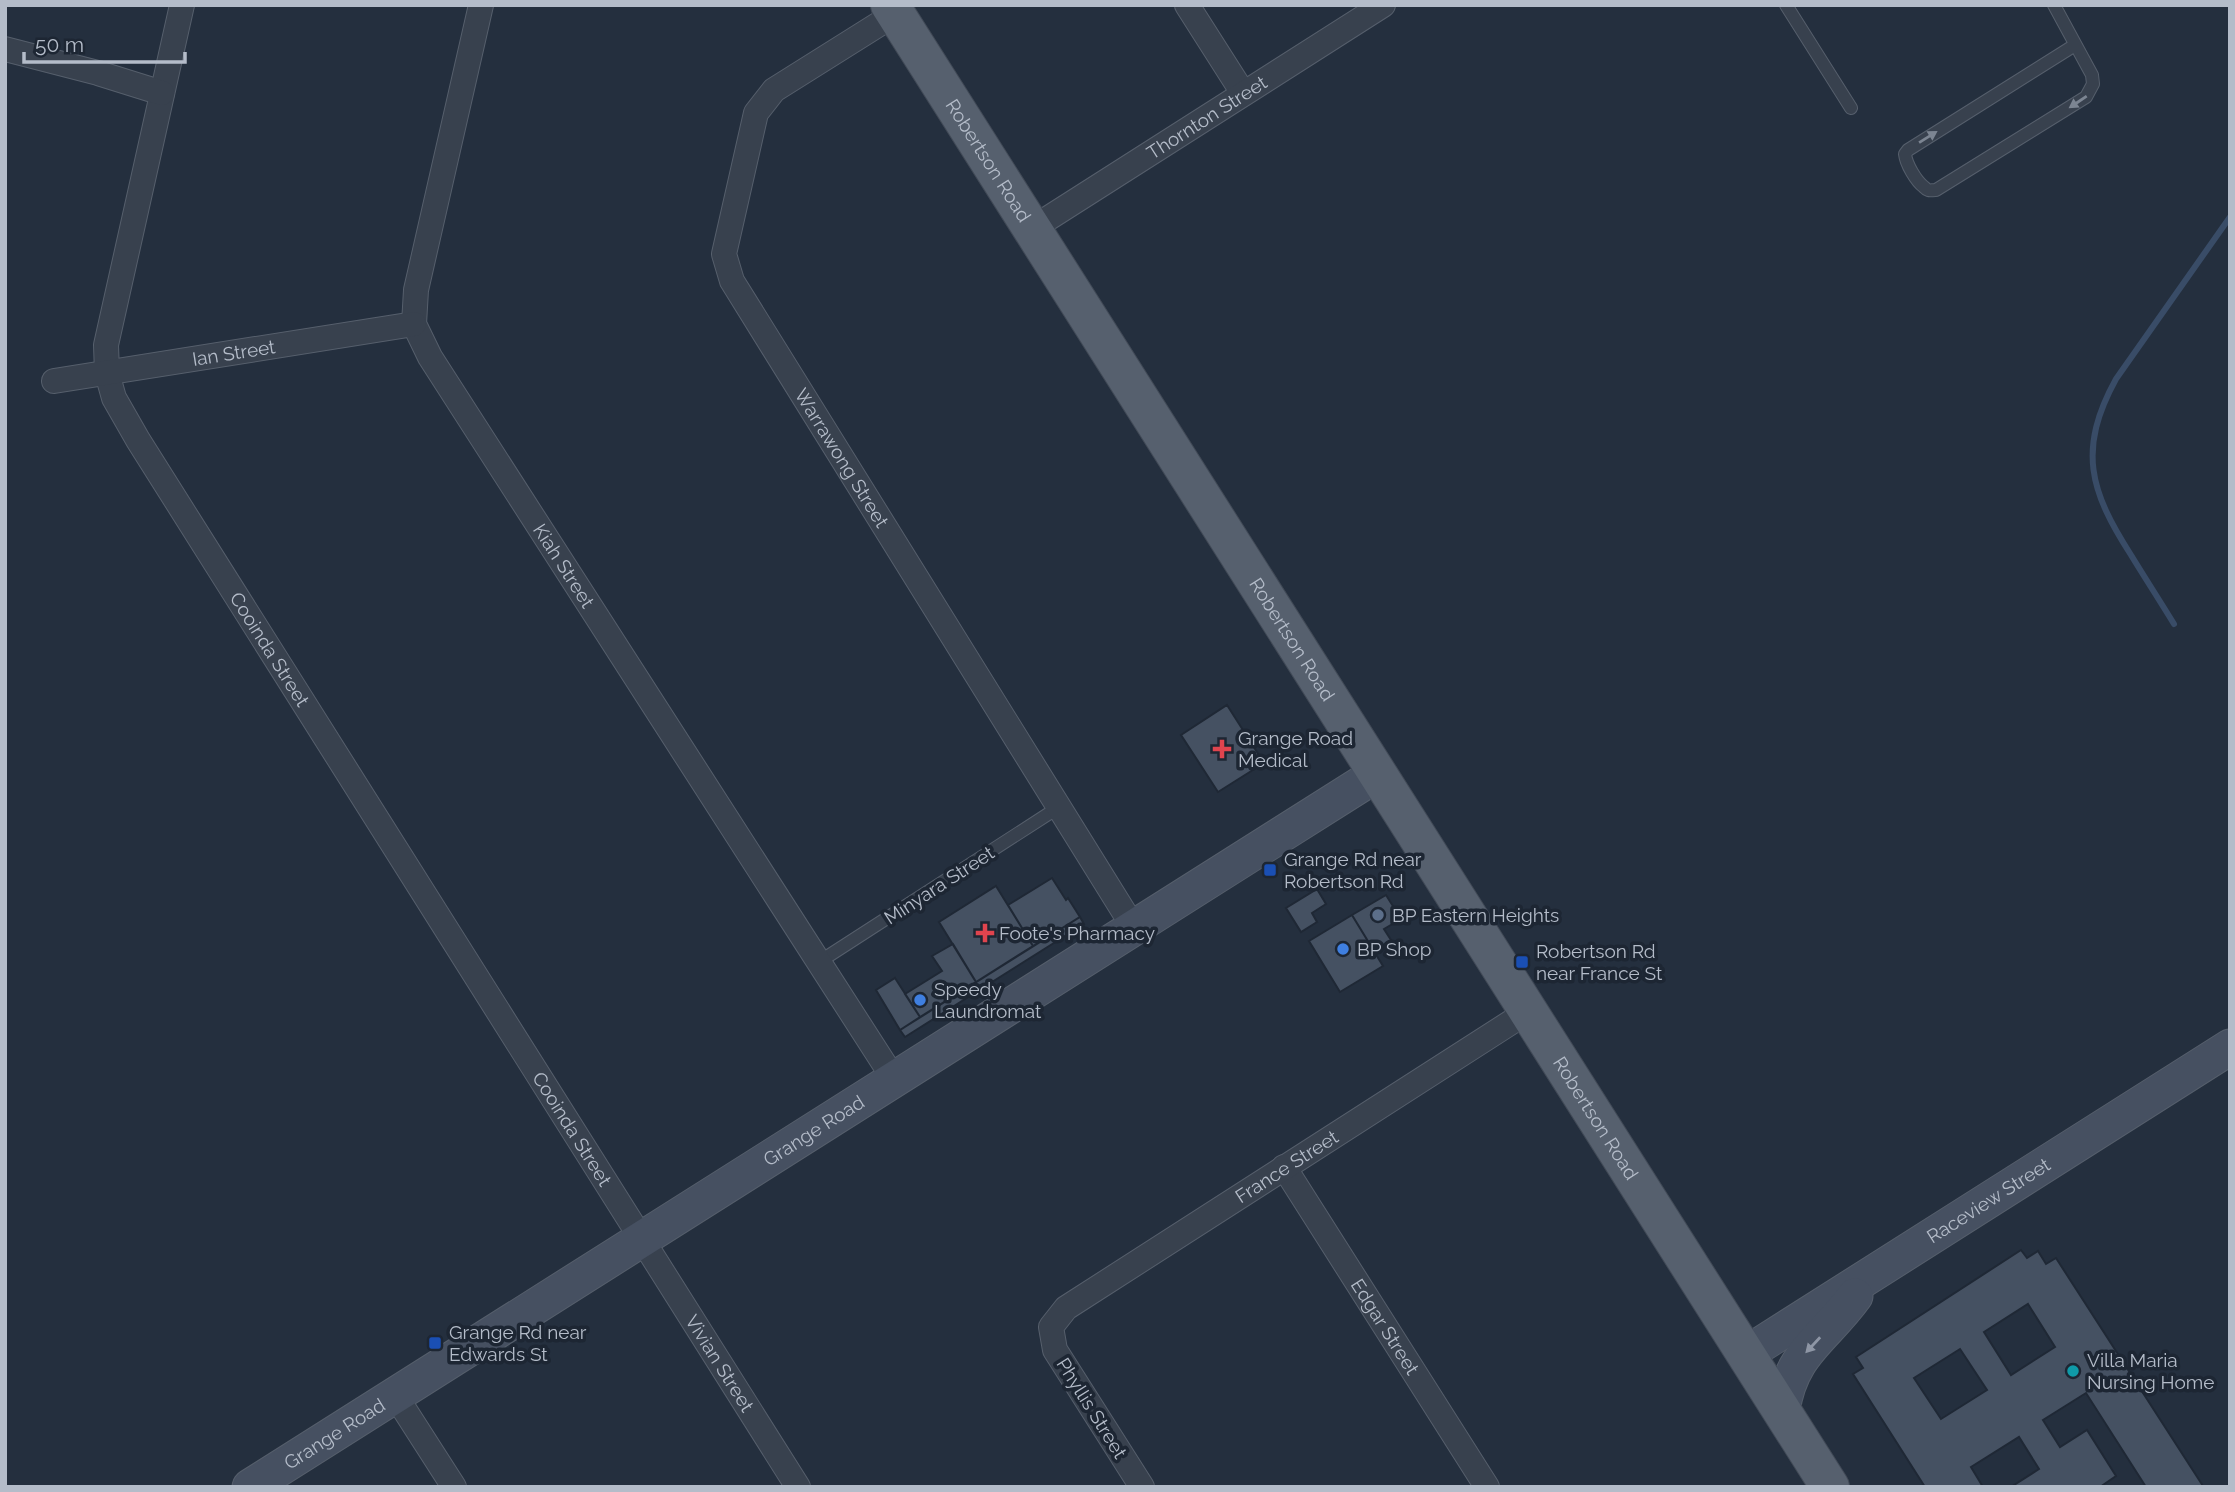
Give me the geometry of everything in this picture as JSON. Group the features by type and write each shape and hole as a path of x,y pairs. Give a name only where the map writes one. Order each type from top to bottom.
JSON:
{"main road":[{"name":"Robertson Road","path":"892,9 1830,1487"},
{"name":"Grange Road","path":"250,1487 1377,774"},
{"name":"Raceview Street","path":"1746,1354 2230,1047"},
{"path":"1782,1411 1785,1390 1794,1368 1841,1316 1871,1274"}],"street":[{"name":"Cooinda Street","path":"182,5 106,345 107,373 114,398 642,1239"},
{"name":"Kiah Street","path":"481,5 416,290 414,324 430,357 894,1079"},
{"path":"1187,5 1243,93"},
{"name":"Thornton Street","path":"1032,228 1383,5"},
{"name":"Warrawong Street","path":"892,9 774,90 756,113 724,254 732,281 1134,928"},
{"path":"5,49 162,93"},
{"name":"Ian Street","path":"54,381 414,324"},
{"name":"France Street","path":"1051,1327 1066,1308 1527,1012"},
{"name":"Edgar Street","path":"1284,1167 1487,1487"},
{"name":"Vivian Street","path":"642,1239 798,1487"},
{"name":"Phyllis Street","path":"1051,1327 1055,1350 1142,1487"},
{"path":"395,1395 454,1487"}],"lane":[{"path":"1786,5 1851,108"},
{"path":"2054,5 2092,75 2093,84 2086,97 1936,190 1924,188 1905,160 1908,150 2075,45"},
{"name":"Minyara Street","path":"819,962 1059,807"}],"building":[{"name":"Grange Road Medical","path":"1227,705 1264,763 1218,792 1181,735"},
{"path":"1052,878 1080,917 1033,946 1008,905"},
{"name":"Foote's Pharmacy","path":"996,886 1033,946 976,982 939,922"},
{"path":"1317,889 1326,904 1312,913 1317,922 1301,932 1286,908"},
{"path":"1386,895 1401,919 1384,929 1391,940 1374,951 1352,915"},
{"path":"1352,915 1383,966 1340,992 1309,941"},
{"path":"1080,917 1084,924 905,1037 900,1030"},
{"path":"953,944 976,982 920,1017 905,994 942,971 932,956"},
{"path":"895,978 920,1017 900,1030 876,990"},
{"name":"Villa Maria Nursing Home","path":"2021,1250 2027,1258 2038,1251 2046,1264 2056,1258 2203,1486 2146,1487 2086,1393 2043,1420 2060,1447 2087,1430 2116,1476 2100,1487 2011,1487 2039,1469 2019,1437 1971,1467 1983,1487 1925,1487 1853,1374 1863,1368 1856,1357","holes":["2028,1304 2055,1347 2011,1375 1984,1332","1960,1349 1987,1390 1941,1419 1914,1378"]}],"waterway":[{"path":"2174,624 2117,532 2098,490 2093,449 2096,427 2116,379 2230,217"}],"place":[{"name":"Grange Road Medical","path":"1222,749"},
{"name":"Grange Rd near Robertson Rd","path":"1270,870"},
{"name":"BP Eastern Heights","path":"1378,915"},
{"name":"Foote's Pharmacy","path":"985,933"},
{"name":"BP Shop","path":"1343,949"},
{"name":"Robertson Rd near France St","path":"1522,962"},
{"name":"Speedy Laundromat","path":"920,1000"},
{"name":"Grange Rd near Edwards St","path":"435,1343"},
{"name":"Villa Maria Nursing Home","path":"2073,1371"}]}
